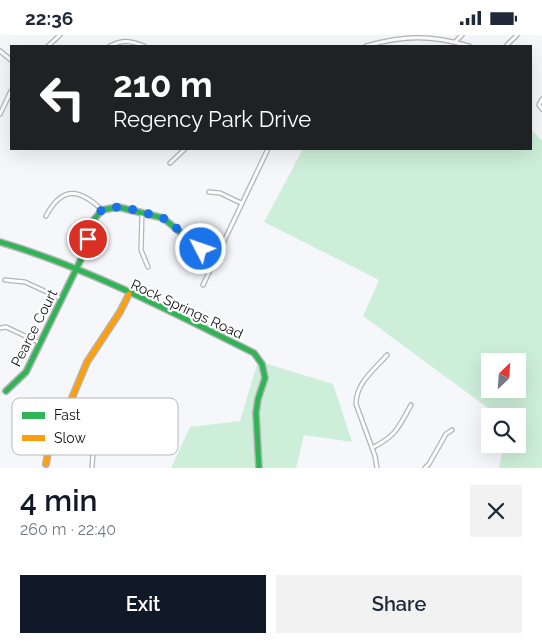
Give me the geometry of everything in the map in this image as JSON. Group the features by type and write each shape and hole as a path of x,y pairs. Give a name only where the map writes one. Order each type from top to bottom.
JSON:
{"street":[{"path":"49,45 60,35"},
{"path":"455,42 462,35"},
{"path":"507,45 517,35"},
{"path":"369,45 392,37 411,36 428,36 466,45"},
{"path":"112,45 119,41 130,41 141,45"},
{"path":"0,51 10,59"},
{"path":"0,114 10,93"},
{"path":"542,99 540,105 542,109"},
{"path":"170,163 184,150"},
{"path":"203,285 268,150"},
{"path":"209,192 220,193 241,203"},
{"path":"46,216 58,197 69,194 82,195 92,200 102,210 118,207 163,218 201,249 216,257"},
{"name":"Pearce Court","path":"6,391 26,372 87,245 91,223 102,210"},
{"path":"142,213 141,250 148,267"},
{"name":"Rock Springs Road","path":"0,242 41,254 166,309 254,353 264,371 265,378 258,399 256,413 259,468"},
{"path":"5,280 25,282 62,299"},
{"path":"72,398 87,361 117,319 129,294"},
{"path":"0,328 6,327 40,343"},
{"path":"377,468 356,404 356,397 358,389 363,382 387,355"},
{"path":"372,448 387,441 394,434 411,405"},
{"path":"425,468 446,434 452,430"},
{"path":"46,464 47,455"},
{"path":"92,468 93,455"}],"green space":[{"path":"532,130 542,141 542,468 499,468 502,453 526,453 526,408 488,408 363,316 379,280 264,222 302,150 532,150"},
{"path":"258,361 333,384 352,442 304,435 296,468 171,468 190,427 240,421"}],"traffic: fast":[{"path":"6,391 26,372 85,251 91,223 102,210 118,207 163,218 201,249 216,257"},
{"path":"0,242 97,278 254,353 262,364 265,378 258,399 256,413 259,468"}],"traffic: slow":[{"path":"72,398 87,362 120,312 129,294"},
{"path":"46,464 48,455"}],"route":[{"path":"88,239 91,223 98,213 112,207 124,207 163,218 201,249"}]}
